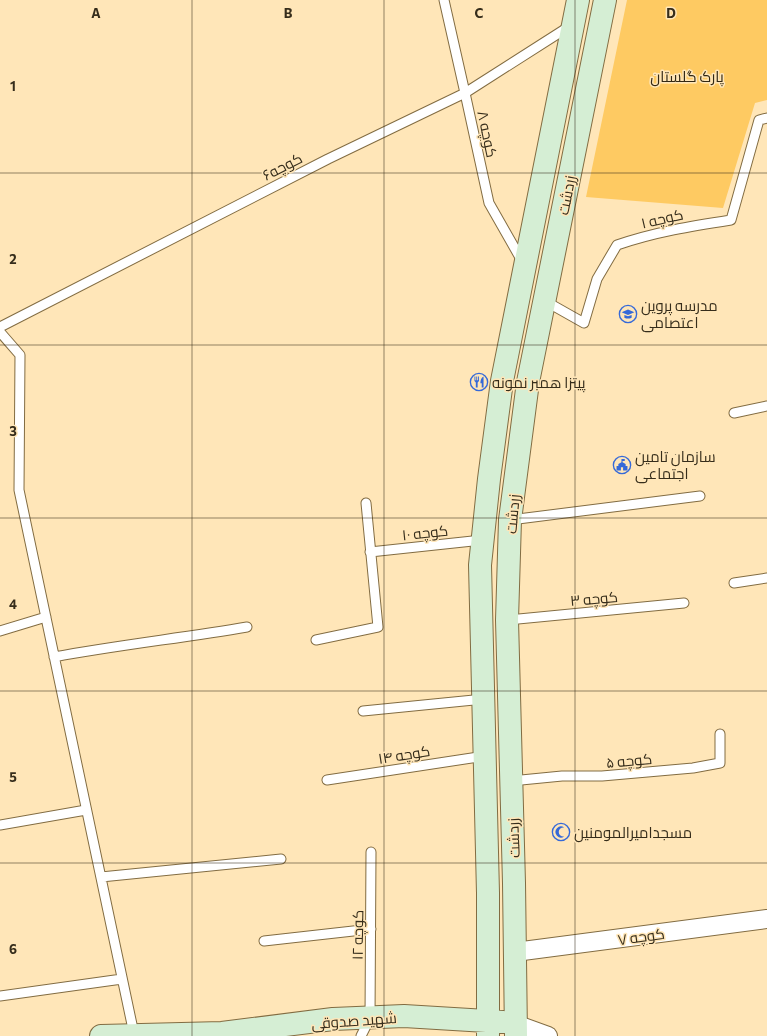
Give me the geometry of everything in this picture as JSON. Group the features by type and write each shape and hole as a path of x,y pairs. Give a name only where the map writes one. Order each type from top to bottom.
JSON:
{"street":[{"name":"زردشت","path":"488,1028 488,893 480,566 489,479 502,381 578,0"},
{"name":"زردشت","path":"515,1030 515,952 507,620 510,520 528,382 605,0"},
{"name":"کوچه ۷","path":"515,952 767,919"},
{"name":"شهید صدوقی","path":"101,1036 222,1033 333,1019 366,1027 404,1016 488,1028 515,1030"},
{"path":"515,1030 548,1036"}],"lane":[{"name":"کوچه ۸","path":"444,0 489,204 525,266"},
{"name":"کوچه۶","path":"0,327 328,159 465,93 573,24"},
{"name":"کوچه ۱","path":"545,301 584,323 597,279 617,245 644,236 674,229 732,220 759,120 767,118"},
{"path":"0,332 20,355 19,490 134,1035"},
{"path":"734,413 767,406"},
{"path":"510,520 700,496"},
{"path":"316,640 378,627 366,503"},
{"name":"کوچه ۱۰","path":"370,552 483,540"},
{"path":"734,583 767,578"},
{"name":"کوچه ۳","path":"507,620 684,603"},
{"path":"0,631 46,617"},
{"path":"54,657 104,647 203,635 248,627"},
{"path":"363,711 484,699"},
{"name":"کوچه ۵","path":"511,781 562,776 602,776 693,768 720,763 720,734"},
{"name":"کوچه ۱۴","path":"327,780 485,756"},
{"path":"0,825 86,810"},
{"name":"کوچه ۱۲","path":"366,1027 371,929 371,852"},
{"path":"101,877 280,859"},
{"path":"264,941 371,929"},
{"path":"0,996 122,979"}],"green space":[{"name":"پارک گلستان","path":"627,0 767,0 767,100 755,103 723,208 586,197"}],"place":[{"name":"مدرسه پروین اعتصامی","path":"628,314"},
{"name":"پیتزا همبر نمونه","path":"479,382"},
{"name":"سازمان تامین اجتماعی","path":"622,465"},
{"name":"مسجدامیرالمومنین","path":"561,832"}]}
